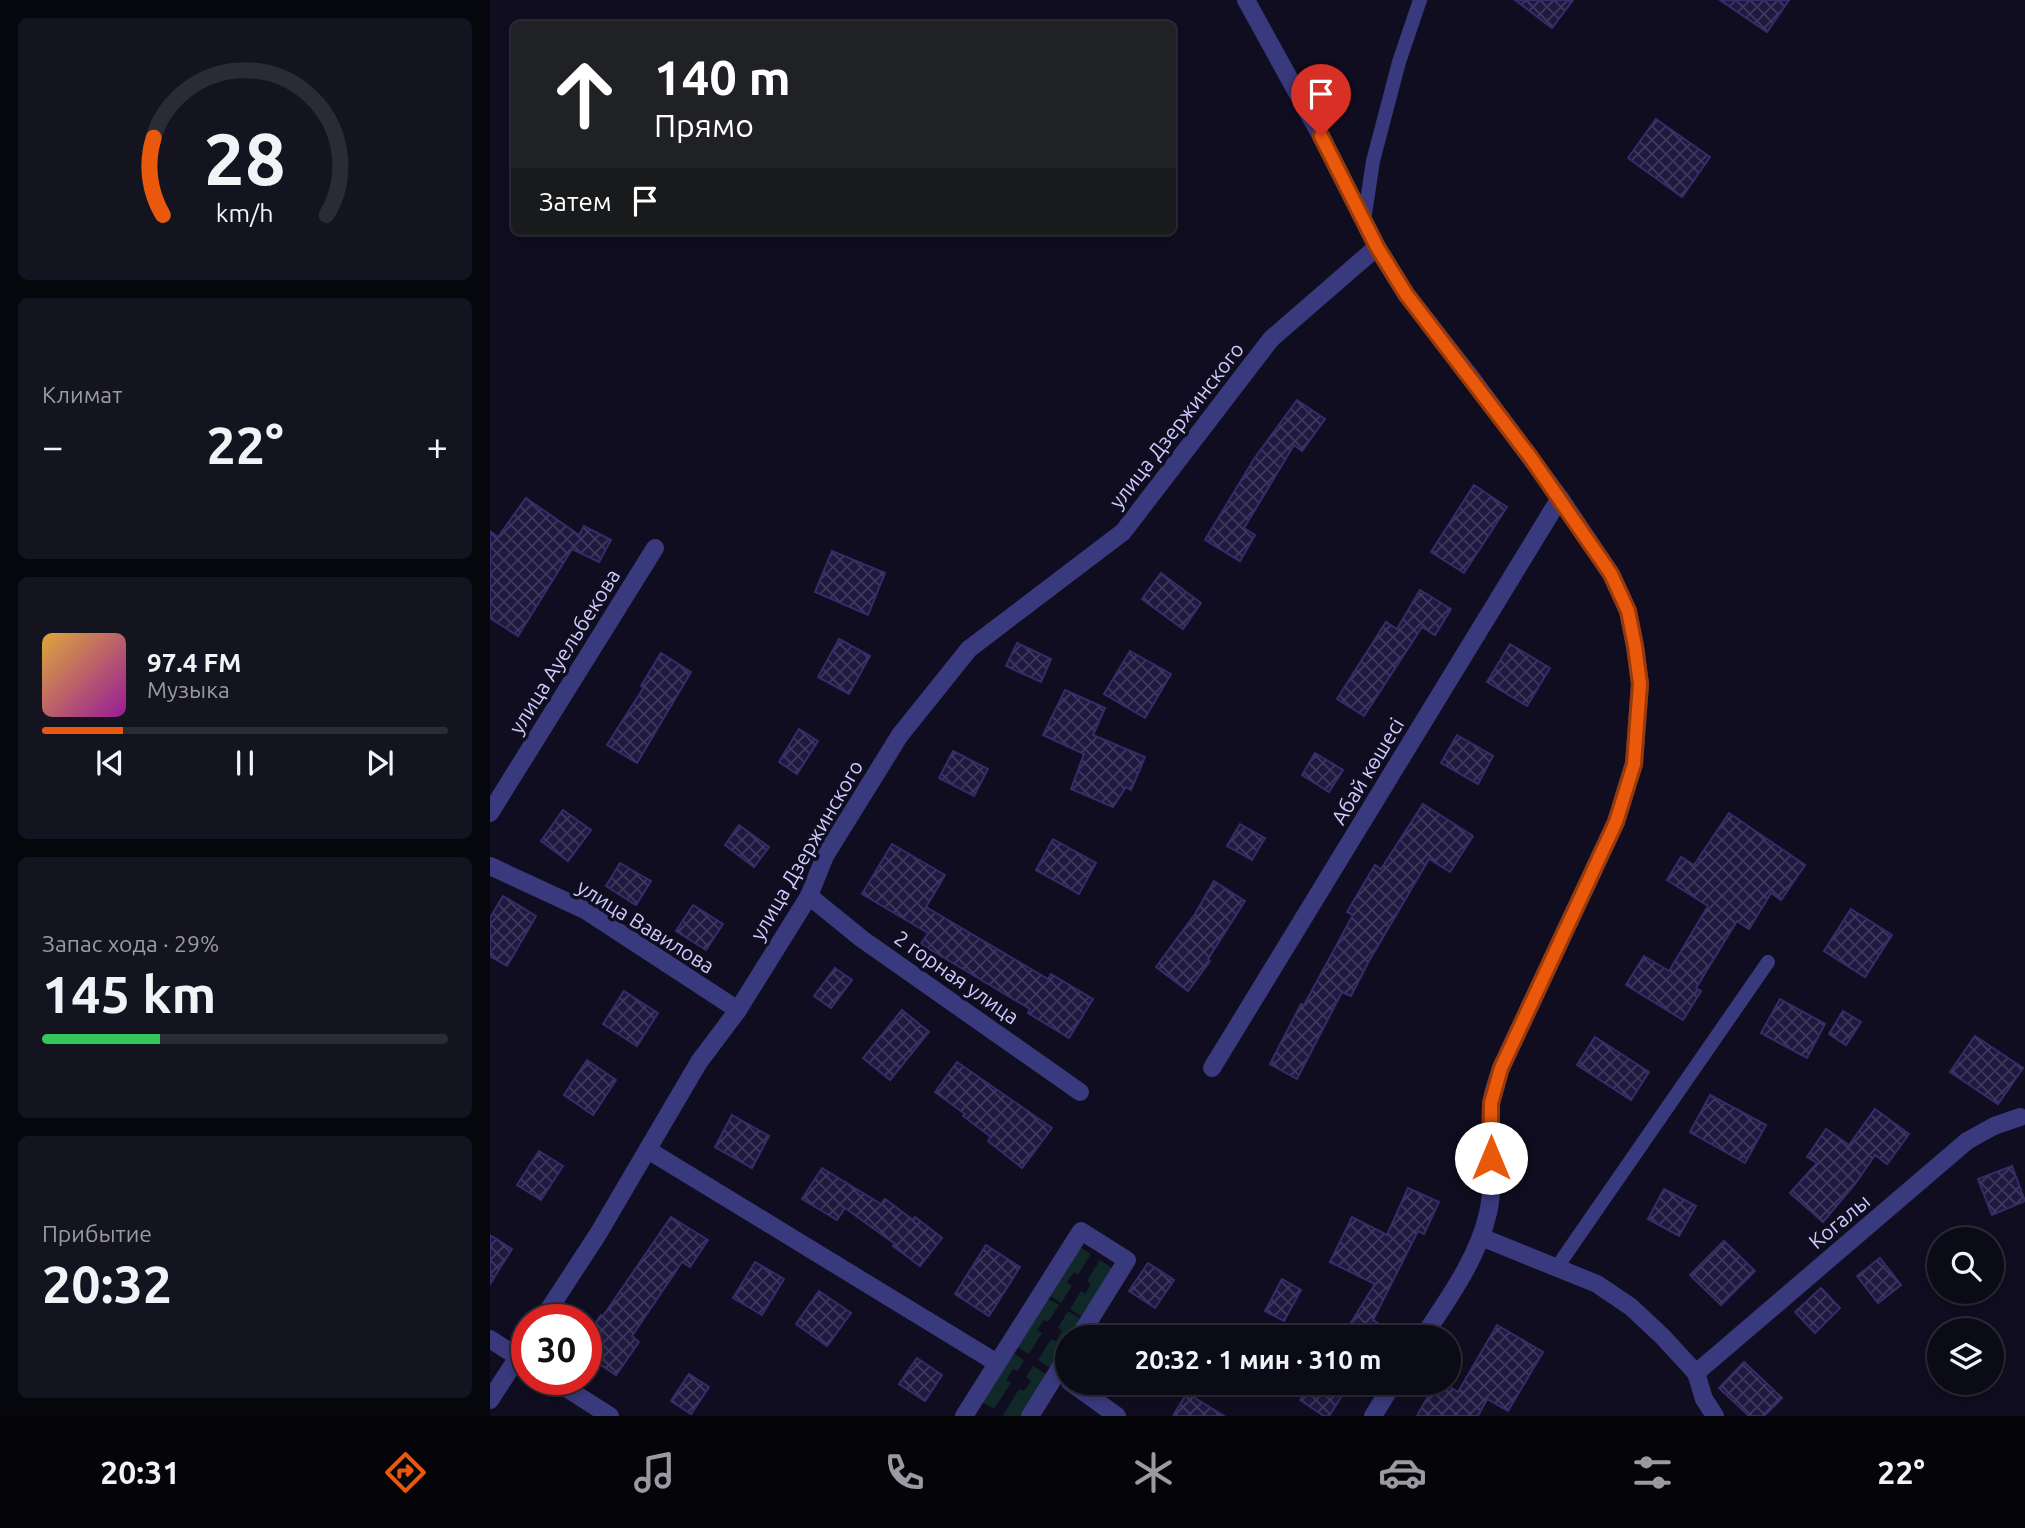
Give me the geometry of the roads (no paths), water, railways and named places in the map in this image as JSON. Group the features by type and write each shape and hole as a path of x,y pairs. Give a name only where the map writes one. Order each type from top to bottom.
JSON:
{"street":[{"path":"1246,0 1321,136 1377,247 1406,294 1474,380 1560,498 1611,574 1628,611 1635,646 1640,684 1634,764 1616,822 1501,1068 1491,1103 1489,1211 1481,1237 1458,1283 1431,1325"},
{"name":"улица Дзержинского","path":"552,1304 598,1234 699,1062 738,1010 809,897 825,856 900,735 969,649 1122,532 1271,339 1377,247"},
{"name":"Абай көшесі","path":"1212,1068 1560,498"},
{"name":"улица Ауельбекова","path":"490,813 655,548"},
{"name":"улица Вавилова","path":"490,866 585,911 738,1010"},
{"name":"2 горная улица","path":"809,897 862,939 1080,1092"},
{"name":"Когалы","path":"1696,1373 1967,1142 1994,1126 2020,1117"},
{"path":"648,1150 997,1363"},
{"path":"964,1416 1080,1231 1127,1260 1086,1325"},
{"path":"1481,1237 1597,1284 1631,1307 1663,1336 1696,1373 1704,1399 1715,1416"},
{"path":"490,1339 511,1348"},
{"path":"490,1400 511,1372"},
{"path":"1030,1416 1055,1390"},
{"path":"577,1395 610,1416"},
{"path":"1087,1395 1117,1416"},
{"path":"1373,1416 1386,1395"}],"lane":[{"path":"1364,221 1373,161 1399,62 1420,0"},
{"path":"1557,1267 1769,962"}]}
